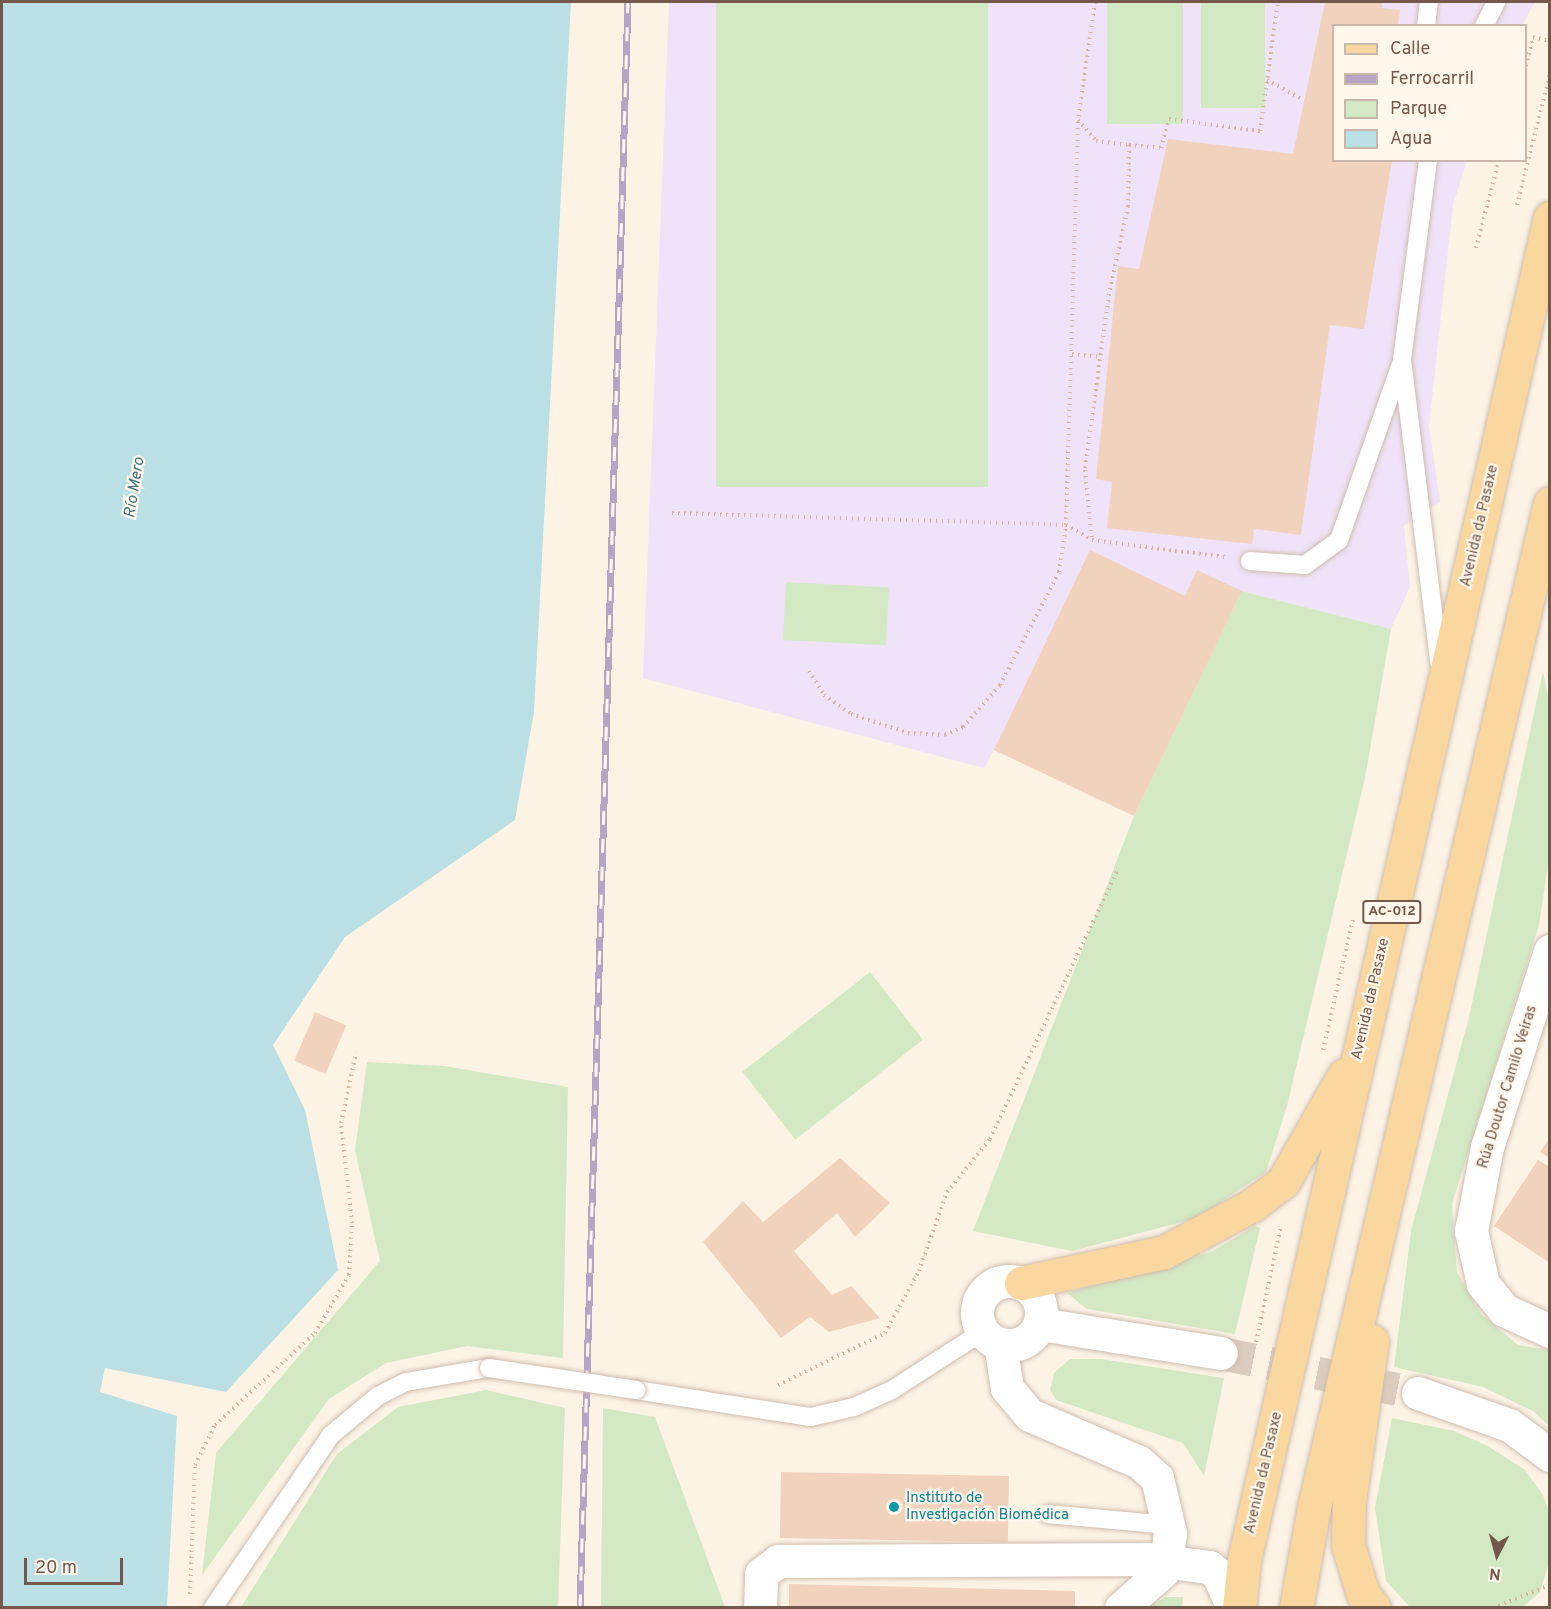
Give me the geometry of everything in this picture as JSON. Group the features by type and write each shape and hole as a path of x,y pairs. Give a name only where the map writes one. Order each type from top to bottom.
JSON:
{"main road":[{"name":"Avenida da Pasaxe","path":"1239,1608 1244,1560 1550,217"},
{"path":"1296,1608 1314,1507 1390,1194 1550,503"},
{"path":"1021,1283 1164,1252 1251,1206 1283,1182 1361,1044"},
{"path":"1374,1608 1354,1570 1349,1500 1390,1194"}],"street":[{"name":"Rúa Doutor Camilo Veiras","path":"1550,951 1486,1147 1471,1231 1483,1284 1504,1310 1550,1331"},
{"path":"1040,1324 1037,1295 1021,1283 1001,1282 984,1293 976,1312 991,1338 1007,1388 1030,1415 1139,1462 1157,1478 1169,1525 1163,1571 1121,1608"},
{"path":"991,1338 1019,1344 1040,1324"},
{"path":"1040,1324 1221,1353"},
{"path":"1418,1392 1509,1425 1550,1455"},
{"path":"760,1608 760,1574 778,1561 1166,1560 1209,1567 1218,1574 1233,1608"}],"lane":[{"path":"1426,24 1430,2"},
{"path":"1485,24 1496,2"},
{"path":"1250,561 1305,565 1339,540 1402,359 1428,162"},
{"path":"1402,359 1442,694"},
{"path":"213,1608 331,1435 378,1396 406,1382 489,1368 636,1390 761,1414 811,1417 854,1407 991,1338"},
{"path":"1048,1514 1169,1525"}],"path":[{"path":"809,671 824,695 851,714 908,733 945,735 963,727 1000,685 1055,581 1066,525 1078,120 1095,2"},
{"path":"1078,120 1096,141 1161,148 1169,119 1260,131 1278,2"},
{"path":"1527,62 1533,37 1550,40"},
{"path":"1267,80 1304,100"},
{"path":"1092,540 1085,470 1100,357 1128,206 1130,145"},
{"path":"1476,248 1499,162"},
{"path":"1072,354 1100,357"},
{"path":"672,513 1066,525 1092,540 1250,561"},
{"path":"761,1414 767,1390 885,1333 920,1271 947,1192 990,1139 1117,871"},
{"path":"192,1597 188,1587 195,1465 215,1425 315,1333 349,1275 352,1223 341,1123 357,1053"},
{"path":"1493,1608 1550,1585"}],"shaded area":[{"path":"669,2 1535,2 1523,24 1332,24 1332,162 1467,162 1453,205 1429,426 1440,502 1404,526 1410,587 1391,629 1242,591 1134,816 994,750 984,768 643,678"}],"green space":[{"path":"716,2 988,2 988,487 716,487"},
{"path":"1107,2 1183,2 1183,124 1107,124"},
{"path":"1201,2 1265,2 1265,108 1201,108"},
{"path":"786,582 889,587 886,645 783,640"},
{"path":"1242,591 1391,629 1365,778 1287,1106 1266,1172 1197,1218 1072,1251 973,1231 1134,816"},
{"path":"1543,671 1550,708 1550,852 1539,925 1452,1204 1457,1272 1481,1314 1518,1345 1549,1350 1549,1426 1533,1411 1483,1387 1394,1367 1411,1231 1469,1017"},
{"path":"870,972 923,1040 795,1140 742,1072"},
{"path":"367,1062 444,1066 568,1087 563,1358 467,1346 386,1363 329,1399 202,1575 216,1453 380,1261 355,1150"},
{"path":"1255,1226 1260,1228 1235,1334 1087,1309 1067,1293 1211,1252"},
{"path":"1070,1359 1101,1359 1224,1378 1204,1476 1183,1443 1056,1400 1050,1390 1054,1373"},
{"path":"486,1390 565,1408 558,1607 241,1607 337,1454 398,1407"},
{"path":"603,1408 655,1417 725,1607 601,1607"},
{"path":"1392,1418 1454,1431 1488,1446 1525,1470 1543,1495 1549,1512 1549,1562 1540,1592 1523,1607 1410,1607 1386,1581 1375,1508"},
{"path":"1166,1597 1183,1597 1182,1607 1146,1608"}],"water":[{"name":"Río Mero","path":"2,2 571,2 534,712 515,820 345,937 273,1045 305,1110 338,1270 226,1392 105,1368 100,1392 177,1416 167,1607 2,1607"}],"building":[{"path":"1325,2 1382,2 1382,8 1400,10 1398,24 1332,24 1332,162 1392,162 1364,329 1330,325 1301,535 1254,529 1252,544 1107,528 1112,482 1096,479 1118,266 1139,269 1168,139 1293,154"},
{"path":"1090,550 1185,596 1197,570 1242,591 1134,816 994,750"},
{"path":"315,1012 346,1025 326,1074 294,1061"},
{"path":"1550,1137 1550,1158 1540,1152"},
{"path":"840,1158 890,1203 855,1237 837,1213 794,1251 832,1295 851,1286 880,1318 829,1332 810,1317 781,1338 703,1242 743,1201 763,1222"},
{"path":"1538,1160 1550,1167 1550,1263 1494,1226"},
{"name":"Instituto de Investigación Biomédica","path":"781,1472 1009,1476 1008,1542 780,1538"},
{"path":"789,1584 1075,1591 1075,1608 789,1608"}],"tunnel":[{"path":"1221,1353 1418,1393"}],"railway":[{"path":"580,1608 628,2"}],"place":[{"name":"Instituto de Investigación Biomédica","path":"894,1507"}]}
